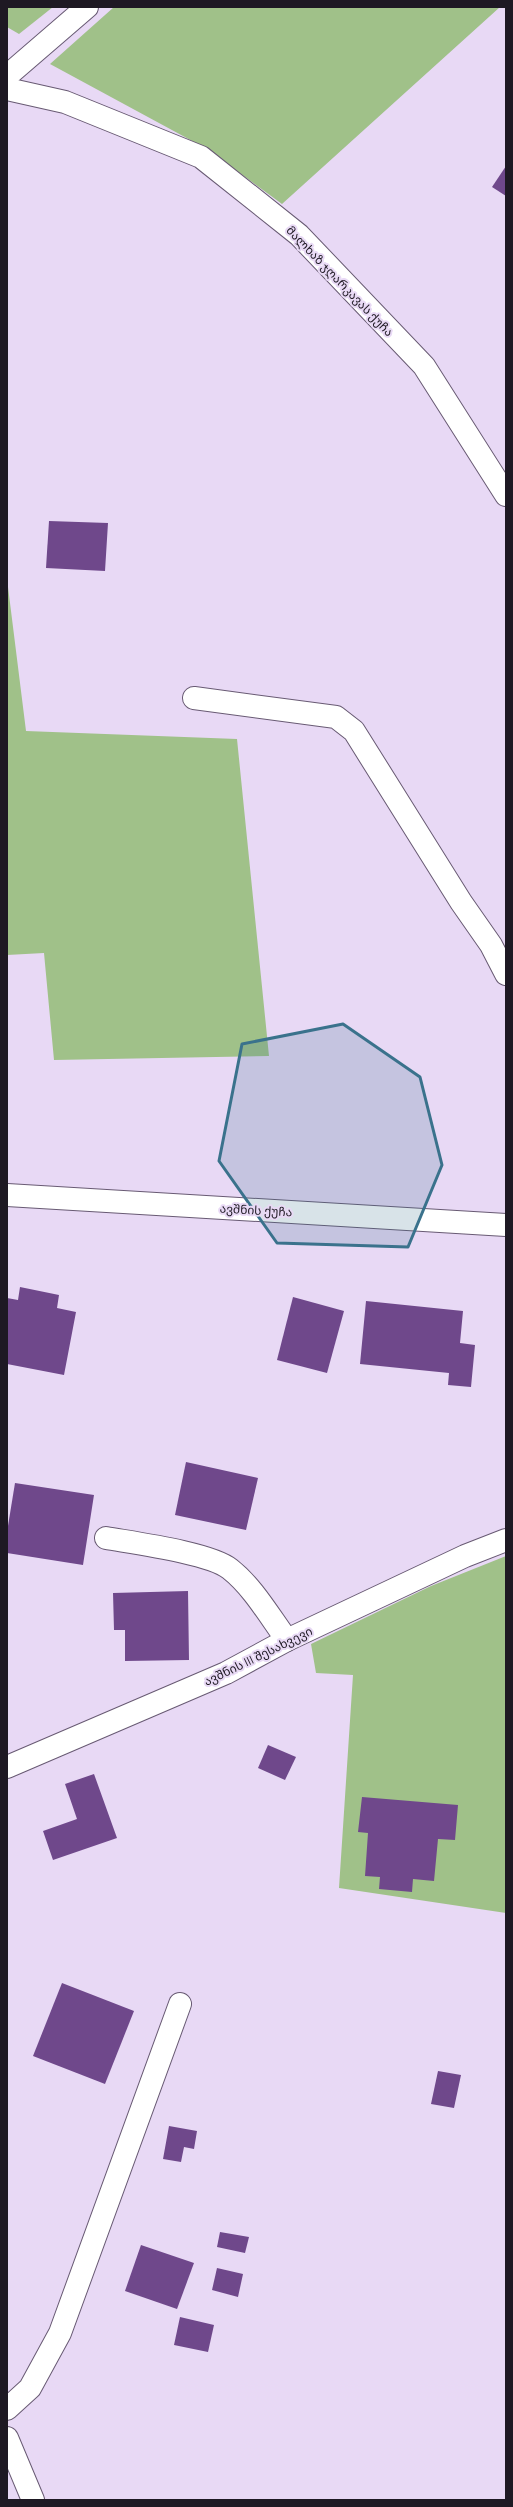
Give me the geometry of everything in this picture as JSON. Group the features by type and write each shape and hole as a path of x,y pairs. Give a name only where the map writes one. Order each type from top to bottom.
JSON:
{"street":[{"path":"7,76 87,7"},
{"name":"მალხაზ ჯღარკავას ქუჩა","path":"7,89 65,102 201,157 299,235 424,366 506,496"},
{"path":"194,698 336,717 354,731 461,902 491,945 506,974"},
{"name":"ავშნის ქუჩა","path":"7,1195 506,1225"},
{"path":"106,1538 206,1558 230,1568 247,1586 287,1640"},
{"name":"ავშნის III შესახვევი","path":"7,1767 226,1673 287,1640 465,1556 506,1540"},
{"path":"7,2409 30,2388 60,2333 180,2004"},
{"path":"7,2438 33,2500"}],"highlighted area":[{"path":"343,1024 420,1077 442,1165 408,1247 277,1243 219,1161 242,1044"}],"green space":[{"path":"7,7 53,7 19,34 7,27"},
{"path":"114,7 500,7 282,204 207,149 50,64"},
{"path":"7,579 26,731 237,739 269,1056 54,1060 44,953 7,955"},
{"path":"506,1556 506,1913 339,1888 353,1675 316,1673 311,1644 431,1586"}],"building":[{"path":"506,166 506,196 492,187"},
{"path":"49,521 108,523 105,571 46,568"},
{"path":"20,1287 59,1295 57,1308 76,1312 64,1375 7,1364 7,1298 18,1300"},
{"path":"293,1297 344,1311 327,1373 277,1360"},
{"path":"366,1301 463,1311 460,1343 475,1345 471,1387 448,1385 449,1373 360,1364"},
{"path":"186,1462 258,1478 246,1530 175,1515"},
{"path":"15,1483 94,1495 83,1565 7,1553 7,1532"},
{"path":"188,1591 189,1660 125,1661 125,1630 114,1630 113,1593"},
{"path":"268,1745 296,1757 285,1780 258,1768"},
{"path":"94,1774 117,1838 53,1860 43,1831 77,1819 65,1784"},
{"path":"362,1797 458,1805 455,1840 438,1839 434,1881 413,1879 412,1892 379,1889 380,1877 365,1876 368,1833 358,1832"},
{"path":"62,1983 134,2011 105,2084 33,2056"},
{"path":"438,2071 461,2075 454,2108 431,2104"},
{"path":"169,2126 197,2131 194,2149 184,2147 181,2162 163,2159"},
{"path":"220,2232 249,2237 245,2253 217,2247"},
{"path":"141,2245 194,2263 177,2309 125,2291"},
{"path":"217,2268 243,2274 238,2297 212,2290"},
{"path":"180,2317 214,2325 208,2352 174,2345"}]}
